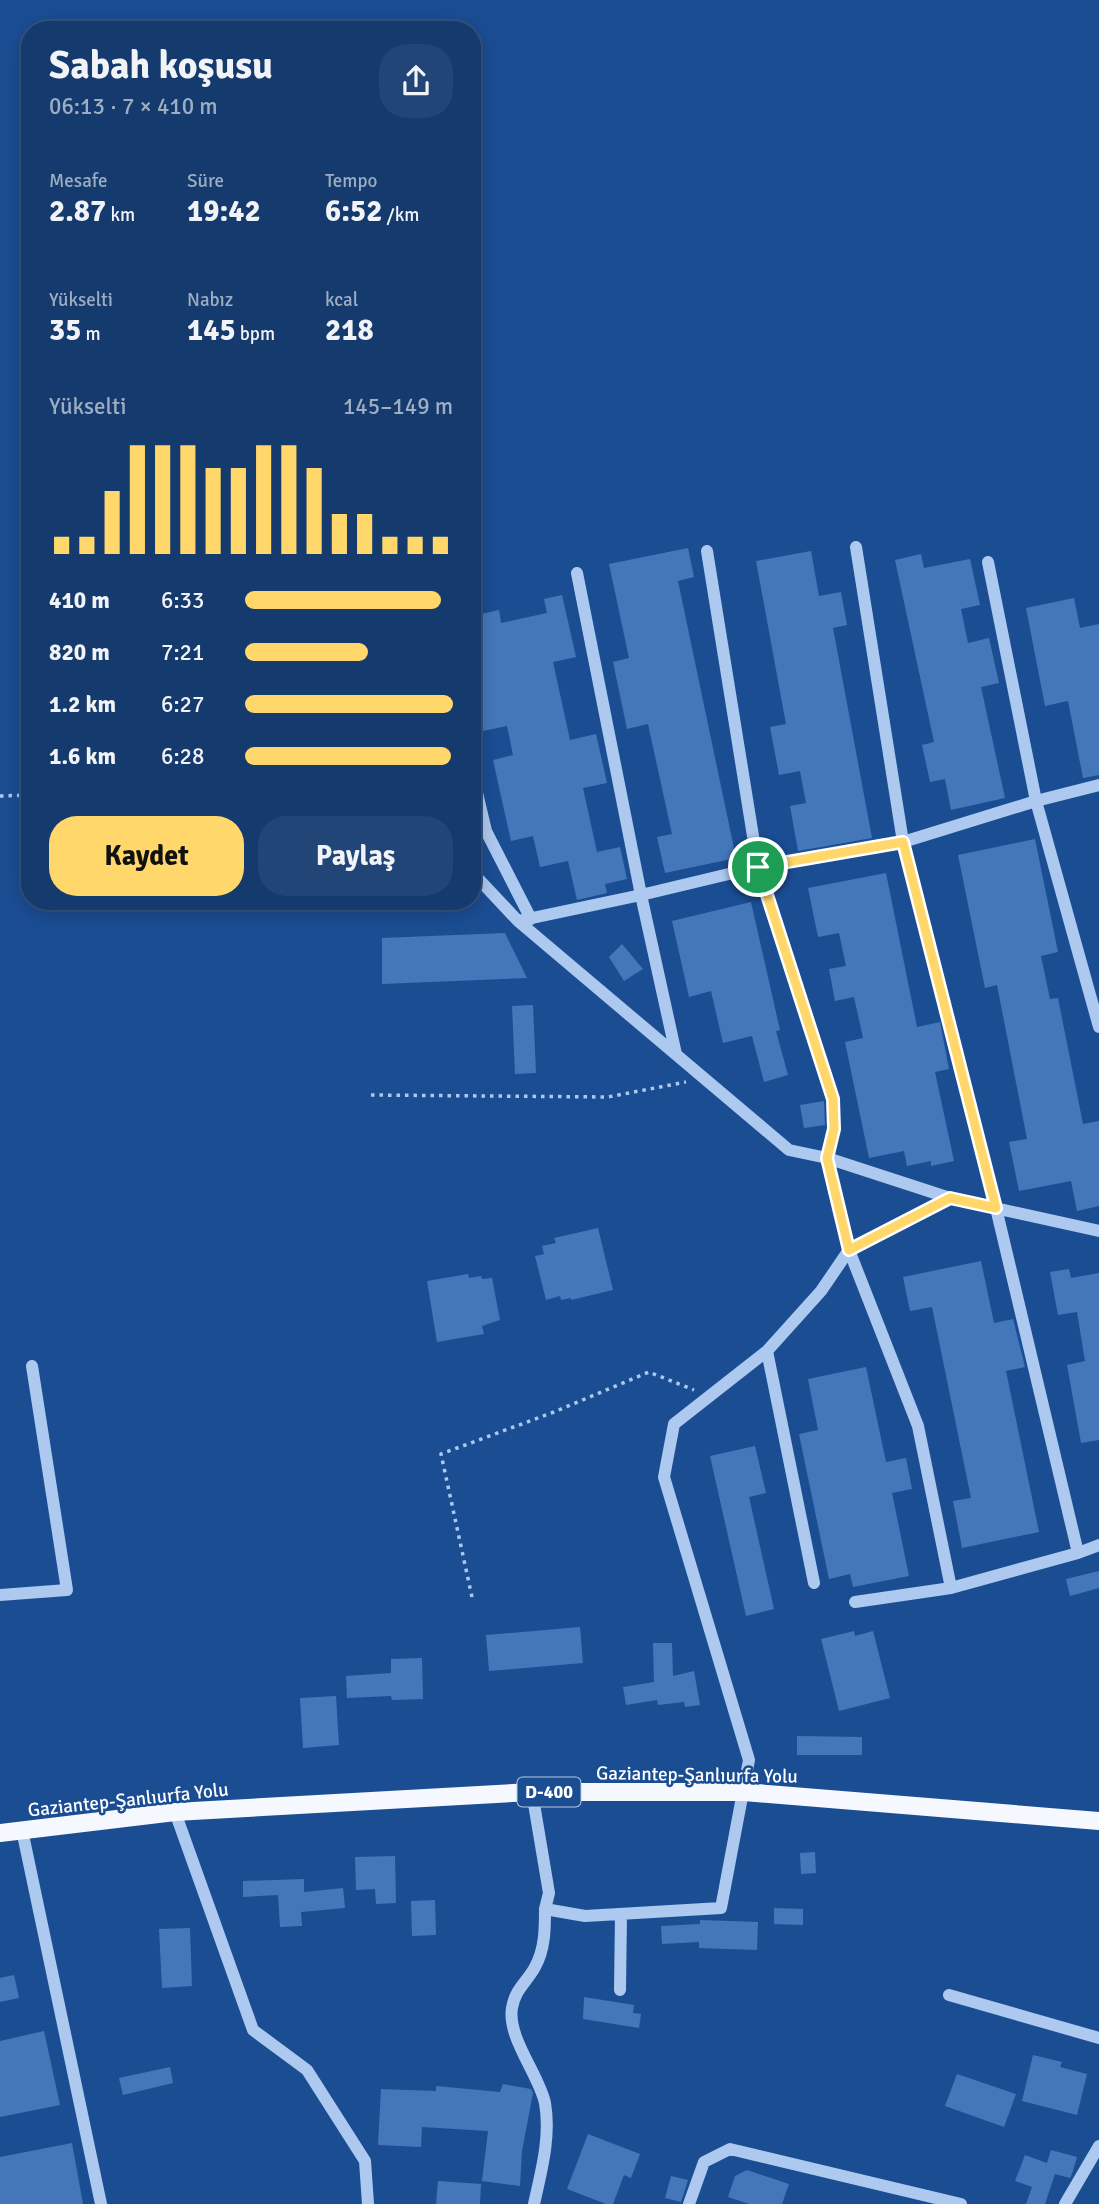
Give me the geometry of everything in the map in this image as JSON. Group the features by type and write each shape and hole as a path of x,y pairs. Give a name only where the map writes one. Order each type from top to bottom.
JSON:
{"main road":[{"name":"Gaziantep-Şanlıurfa Yolu","path":"0,1833 175,1812 532,1792 744,1792 1099,1821"}],"street":[{"path":"856,547 903,842 996,1208 1078,1553"},
{"path":"707,551 758,867 833,1099 834,1129 827,1158 849,1250 918,1426 951,1588"},
{"path":"988,562 1036,801 1099,1027"},
{"path":"577,573 640,895 676,1054"},
{"path":"524,920 758,867 903,842 1036,801 1099,785"},
{"path":"481,810 486,831 524,920"},
{"path":"481,880 676,1054 789,1150 827,1158 950,1198 1099,1231"},
{"path":"545,1909 585,1916 721,1908 748,1760 664,1477 674,1424 767,1351 821,1291 849,1250 950,1198"},
{"path":"767,1351 814,1583"},
{"path":"0,1595 67,1590 32,1366"},
{"path":"855,1602 951,1588 1099,1545"},
{"path":"532,1792 548,1893 545,1941 535,1967 519,1987 511,2010 516,2035 545,2102 547,2132 534,2204"},
{"path":"175,1812 253,2030 307,2070 365,2161 368,2204"},
{"path":"22,1830 101,2204"},
{"path":"620,1990 621,1914"},
{"path":"949,1995 1099,2038"},
{"path":"1065,2204 1099,2146"},
{"path":"689,2204 704,2162 730,2148 961,2204"}],"path":[{"path":"0,796 21,795"},
{"path":"371,1095 608,1097 705,1078"},
{"path":"472,1597 441,1454 554,1412 649,1372 710,1396"}],"building":[{"path":"688,548 694,577 678,581 736,858 665,873 657,837 672,834 648,724 627,729 613,662 629,658 609,564"},
{"path":"811,551 819,596 841,592 847,625 833,628 872,838 798,851 790,806 806,803 800,771 779,775 770,727 786,724 756,561"},
{"path":"921,554 924,568 970,559 980,605 961,609 968,643 989,638 999,683 981,687 1005,798 951,810 945,779 930,782 922,745 934,742 895,560"},
{"path":"562,595 576,657 553,662 570,740 596,734 607,783 583,788 597,852 620,847 627,879 605,884 607,893 577,900 568,861 540,867 533,836 511,841 493,760 513,755 507,726 483,731 481,723 481,614 499,610 501,623 547,613 544,599"},
{"path":"1074,598 1080,628 1099,624 1099,775 1083,778 1068,701 1045,706 1026,608"},
{"path":"1035,839 1058,952 1041,956 1050,999 1058,998 1083,1124 1099,1121 1099,1206 1077,1211 1071,1181 1019,1191 1009,1142 1027,1139 997,985 985,988 958,855"},
{"path":"886,873 917,1027 940,1022 949,1069 935,1072 954,1161 931,1166 931,1161 907,1166 904,1151 869,1158 845,1042 863,1038 854,997 835,1001 829,969 846,966 839,933 818,937 808,888"},
{"path":"751,902 780,1030 776,1031 788,1075 764,1082 752,1036 723,1043 711,991 689,997 672,921"},
{"path":"505,933 527,978 382,984 382,938"},
{"path":"622,944 643,969 624,981 609,957"},
{"path":"533,1005 536,1073 515,1074 512,1006"},
{"path":"824,1101 825,1125 804,1128 800,1105"},
{"path":"598,1228 613,1290 571,1300 561,1300 560,1296 546,1300 535,1256 544,1254 542,1246 556,1243 554,1238"},
{"path":"981,1261 994,1323 1013,1319 1025,1367 1006,1371 1039,1532 962,1548 953,1501 971,1498 932,1307 910,1311 903,1277"},
{"path":"1069,1269 1071,1278 1099,1273 1099,1440 1081,1443 1067,1365 1085,1361 1077,1312 1058,1315 1050,1272"},
{"path":"468,1274 469,1278 492,1278 500,1320 482,1326 484,1334 437,1342 427,1281"},
{"path":"866,1367 886,1462 906,1458 912,1489 892,1493 909,1576 853,1587 850,1574 829,1579 799,1434 818,1430 808,1379"},
{"path":"755,1446 766,1493 749,1497 774,1609 746,1616 710,1456"},
{"path":"1099,1571 1099,1588 1070,1596 1066,1579"},
{"path":"580,1627 583,1663 489,1671 486,1635"},
{"path":"854,1631 855,1636 873,1631 890,1698 839,1711 821,1639"},
{"path":"653,1643 672,1643 673,1676 694,1671 700,1705 685,1707 684,1702 658,1705 657,1700 626,1705 623,1687 654,1682"},
{"path":"422,1658 423,1699 392,1700 391,1696 347,1698 346,1676 391,1673 391,1659"},
{"path":"336,1696 339,1745 303,1748 300,1698"},
{"path":"797,1736 862,1737 862,1755 797,1755"},
{"path":"815,1852 816,1873 801,1874 800,1853"},
{"path":"395,1856 396,1903 376,1904 375,1889 356,1890 355,1857"},
{"path":"304,1879 304,1892 343,1888 345,1908 301,1912 302,1926 280,1927 278,1895 243,1897 243,1881"},
{"path":"435,1900 436,1935 412,1936 411,1901"},
{"path":"774,1908 803,1909 803,1925 774,1924"},
{"path":"700,1920 758,1922 757,1950 699,1948 699,1942 662,1944 661,1926 700,1924"},
{"path":"190,1928 192,1986 162,1988 159,1929"},
{"path":"14,1975 19,1998 0,2002 0,1978"},
{"path":"584,1997 634,2005 633,2013 641,2014 639,2028 583,2019"},
{"path":"44,2031 60,2105 0,2117 0,2041"},
{"path":"1033,2055 1062,2062 1060,2067 1087,2074 1077,2115 1022,2101"},
{"path":"170,2067 173,2083 123,2095 119,2078"},
{"path":"957,2074 1016,2094 1004,2127 945,2106"},
{"path":"503,2084 531,2089 533,2093 522,2151 520,2186 482,2181 488,2131 422,2127 421,2147 378,2145 381,2089 436,2091 436,2086 500,2092"},
{"path":"588,2134 640,2154 631,2178 624,2175 613,2204 606,2204 567,2189"},
{"path":"72,2143 83,2204 0,2204 0,2157"},
{"path":"1051,2150 1077,2157 1072,2174 1070,2178 1055,2174 1045,2204 1026,2204 1032,2187 1015,2181 1025,2155 1047,2163"},
{"path":"747,2170 789,2184 782,2204 749,2204 728,2197 735,2176"},
{"path":"671,2176 688,2180 681,2202 665,2198"},
{"path":"438,2181 481,2184 480,2204 436,2204"}],"route":[{"path":"903,842 996,1208 950,1198 849,1250 827,1158 834,1129 833,1099 758,867 903,842"}]}
